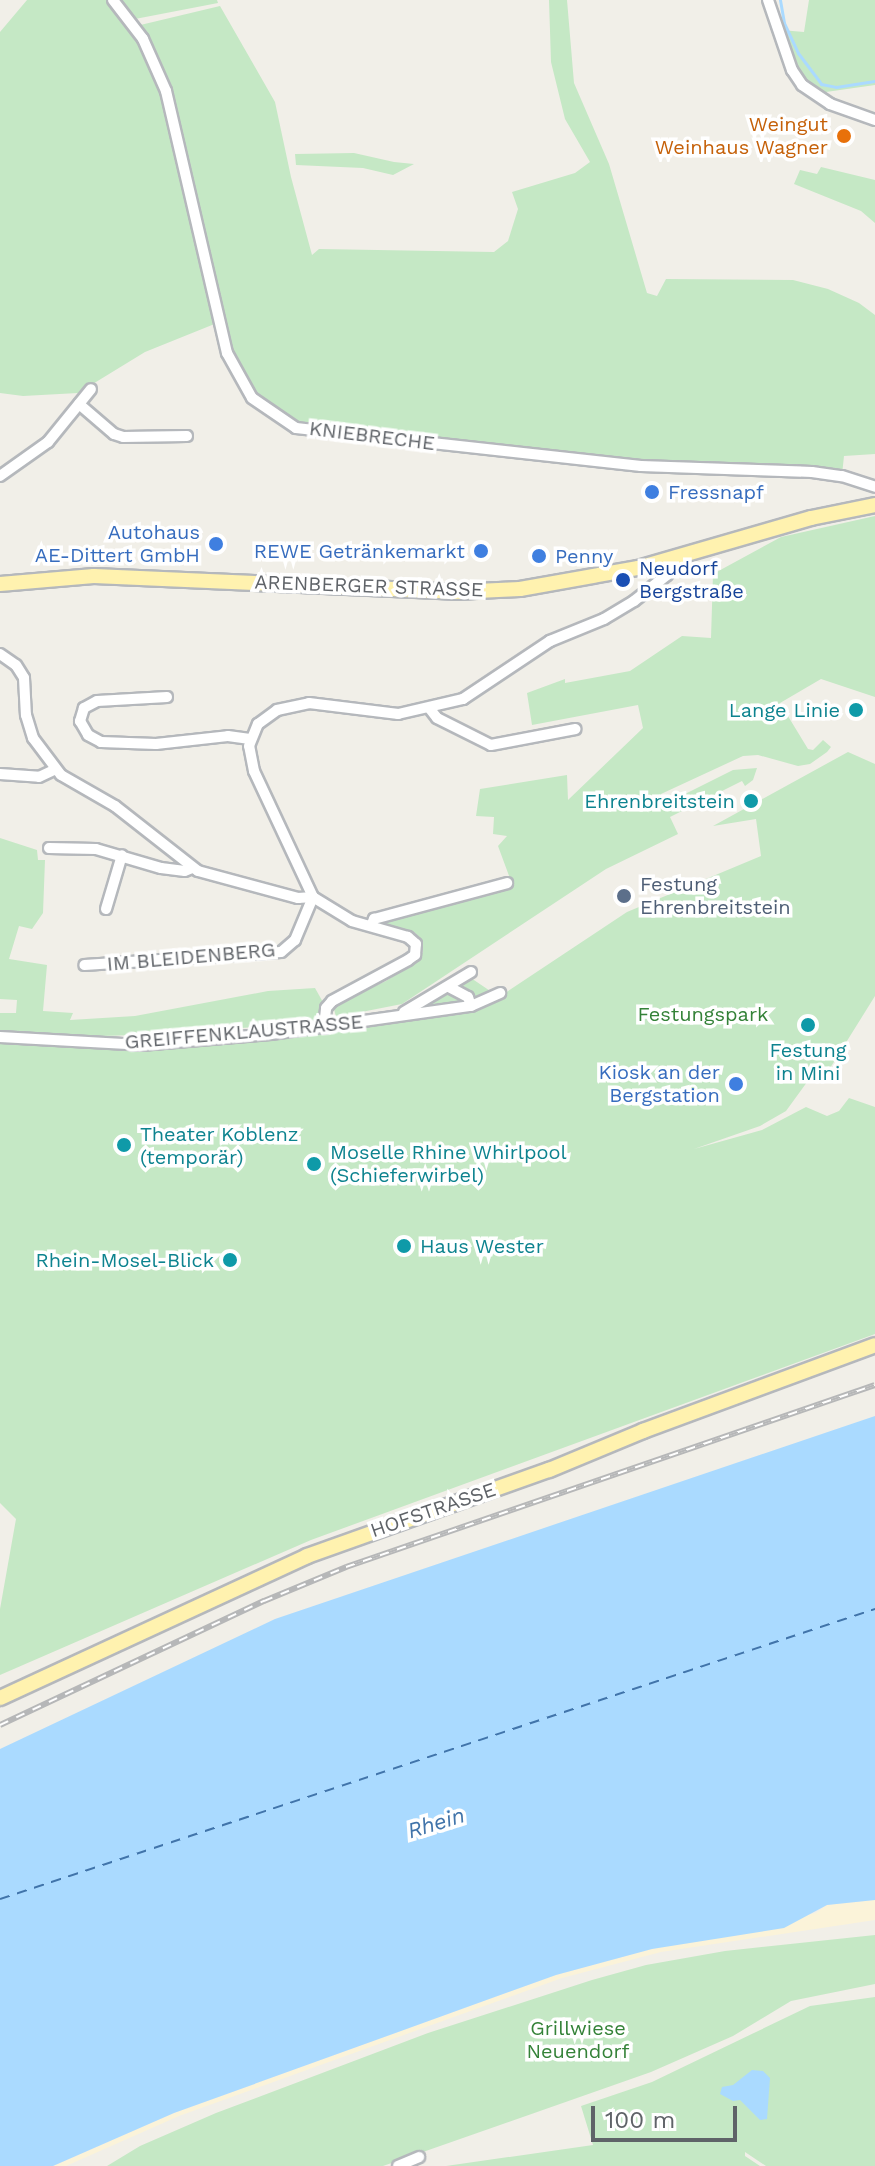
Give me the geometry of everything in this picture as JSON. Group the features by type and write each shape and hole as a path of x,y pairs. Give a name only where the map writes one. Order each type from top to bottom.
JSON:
{"main road":[{"name":"ARENBERGER STRASSE","path":"0,584 94,576 481,591 587,579 778,527 875,505"},
{"name":"HOFSTRASSE","path":"0,1698 242,1583 320,1551 549,1470 643,1431 875,1345"}],"street":[{"name":"KNIEBRECHE","path":"113,0 143,39 166,91 227,353 252,398 296,428 641,466 812,472 842,476 875,487"},
{"path":"768,0 792,70 802,85 840,109 875,120"},
{"path":"0,476 48,442 91,389"},
{"path":"79,404 114,434 123,437 187,436"},
{"path":"324,1028 326,1008 332,1001 415,955 414,940 335,913 313,897 289,838 259,783 249,753 250,739 264,719 298,704 326,703 398,714 430,709 471,695 550,641 626,606 667,575 673,567 673,558"},
{"path":"0,654 16,665 24,678 28,726 54,770 115,806 192,868 298,898 313,897"},
{"path":"167,697 105,700 84,708 80,721 88,735 118,749 234,735 250,739"},
{"path":"430,709 437,718 491,745 576,729"},
{"path":"0,774 39,777 54,770"},
{"path":"49,848 85,848 122,855 161,868 185,871 192,868"},
{"path":"106,909 122,855"},
{"path":"371,926 374,919 507,883"},
{"name":"IM BLEIDENBERG","path":"84,965 281,952 295,940 313,897"},
{"name":"GREIFFENKLAUSTRASSE","path":"393,1018 471,972"},
{"path":"449,987 468,997 471,1006"},
{"name":"GREIFFENKLAUSTRASSE","path":"0,1037 141,1045 324,1028 471,1006 500,993"},
{"path":"398,2166 419,2157"}],"green space":[{"path":"27,0 109,0 132,27 220,6 275,102 312,255 319,249 494,252 508,241 518,209 512,192 575,173 590,162 565,119 551,62 549,0 567,0 574,83 609,164 647,293 657,296 666,279 793,280 828,289 859,303 875,315 875,454 844,456 842,475 580,457 298,423 256,394 217,323 145,352 78,393 23,396 0,393 0,32"},
{"path":"117,0 217,0 218,3 135,19"},
{"path":"809,0 875,0 875,85 819,93 803,80 781,30 804,32"},
{"path":"354,153 414,164 393,175 363,168 296,165 295,154"},
{"path":"821,167 875,180 875,223 861,211 794,184 800,170 817,174"},
{"path":"875,516 875,697 821,679 780,703 808,749 813,750 823,740 831,747 827,752 810,764 798,766 758,755 743,756 661,794 665,804 733,770 757,768 753,780 745,786 742,781 670,817 678,834 606,869 402,1004 336,1017 334,1009 342,1001 386,981 416,962 423,952 422,940 414,932 377,923 512,884 498,846 507,836 493,834 494,817 476,816 480,789 567,775 568,800 643,728 638,705 532,725 527,693 565,679 565,683 630,671 682,636 711,638 713,574 781,537"},
{"name":"Festungspark","path":"848,752 875,764 875,996 822,1081 810,1078 786,1111 760,1126 694,1149 762,1130 806,1107 827,1116 839,1111 849,1098 875,1107 875,1334 311,1540 0,1675 0,1609 16,1519 0,1503 0,1041 141,1047 400,1020 471,978 499,997 627,912 761,856 756,819 713,826"},
{"path":"0,838 37,850 38,860 45,860 43,913 32,929 19,926 9,959 47,965 43,1011 73,1013 70,1020 135,1016 268,991 315,988 324,1004 320,1019 316,1023 136,1035 67,1037 0,1030 0,1013 16,1013 17,1000 0,999"},
{"name":"Grillwiese Neuendorf","path":"875,1935 875,1984 791,2001 733,2036 651,2072 383,2166 107,2166 140,2146 216,2113 428,2033 592,1980 646,1965 725,1951"},
{"path":"875,1997 875,2166 766,2166 745,2152 745,2156 760,2166 446,2166 593,2145 581,2106 652,2082 810,2006"}],"sand":[{"path":"875,1900 875,1920 661,1952 562,1978 179,2116 66,2166 53,2166 174,2113 556,1975 652,1949 816,1913 827,1905"}],"water":[{"name":"Rhein","path":"875,1416 875,1900 827,1905 784,1928 652,1949 556,1975 174,2113 53,2166 0,2166 0,1749 275,1619"},
{"path":"752,2070 763,2071 770,2078 767,2119 760,2120 740,2100 733,2101 720,2094 722,2087 733,2085"}],"waterway":[{"path":"780,0 784,23 798,53 821,84 836,87 875,81"}],"ferry route":[{"path":"0,1899 875,1609"}],"railway":[{"path":"0,1725 264,1601 346,1567 875,1385"}],"place":[{"name":"Weingut Weinhaus Wagner","path":"844,136"},
{"name":"Fressnapf","path":"652,492"},
{"name":"Autohaus AE-Dittert GmbH","path":"216,544"},
{"name":"REWE Getränkemarkt","path":"481,551"},
{"name":"Penny","path":"539,556"},
{"name":"Neudorf Bergstraße","path":"623,580"},
{"name":"Lange Linie","path":"856,710"},
{"name":"Ehrenbreitstein","path":"751,801"},
{"name":"Festung Ehrenbreitstein","path":"624,896"},
{"name":"Festung in Mini","path":"808,1025"},
{"name":"Kiosk an der Bergstation","path":"736,1084"},
{"name":"Theater Koblenz (temporär)","path":"124,1145"},
{"name":"Moselle Rhine Whirlpool (Schieferwirbel)","path":"314,1164"},
{"name":"Haus Wester","path":"404,1246"},
{"name":"Rhein-Mosel-Blick","path":"230,1260"}]}
